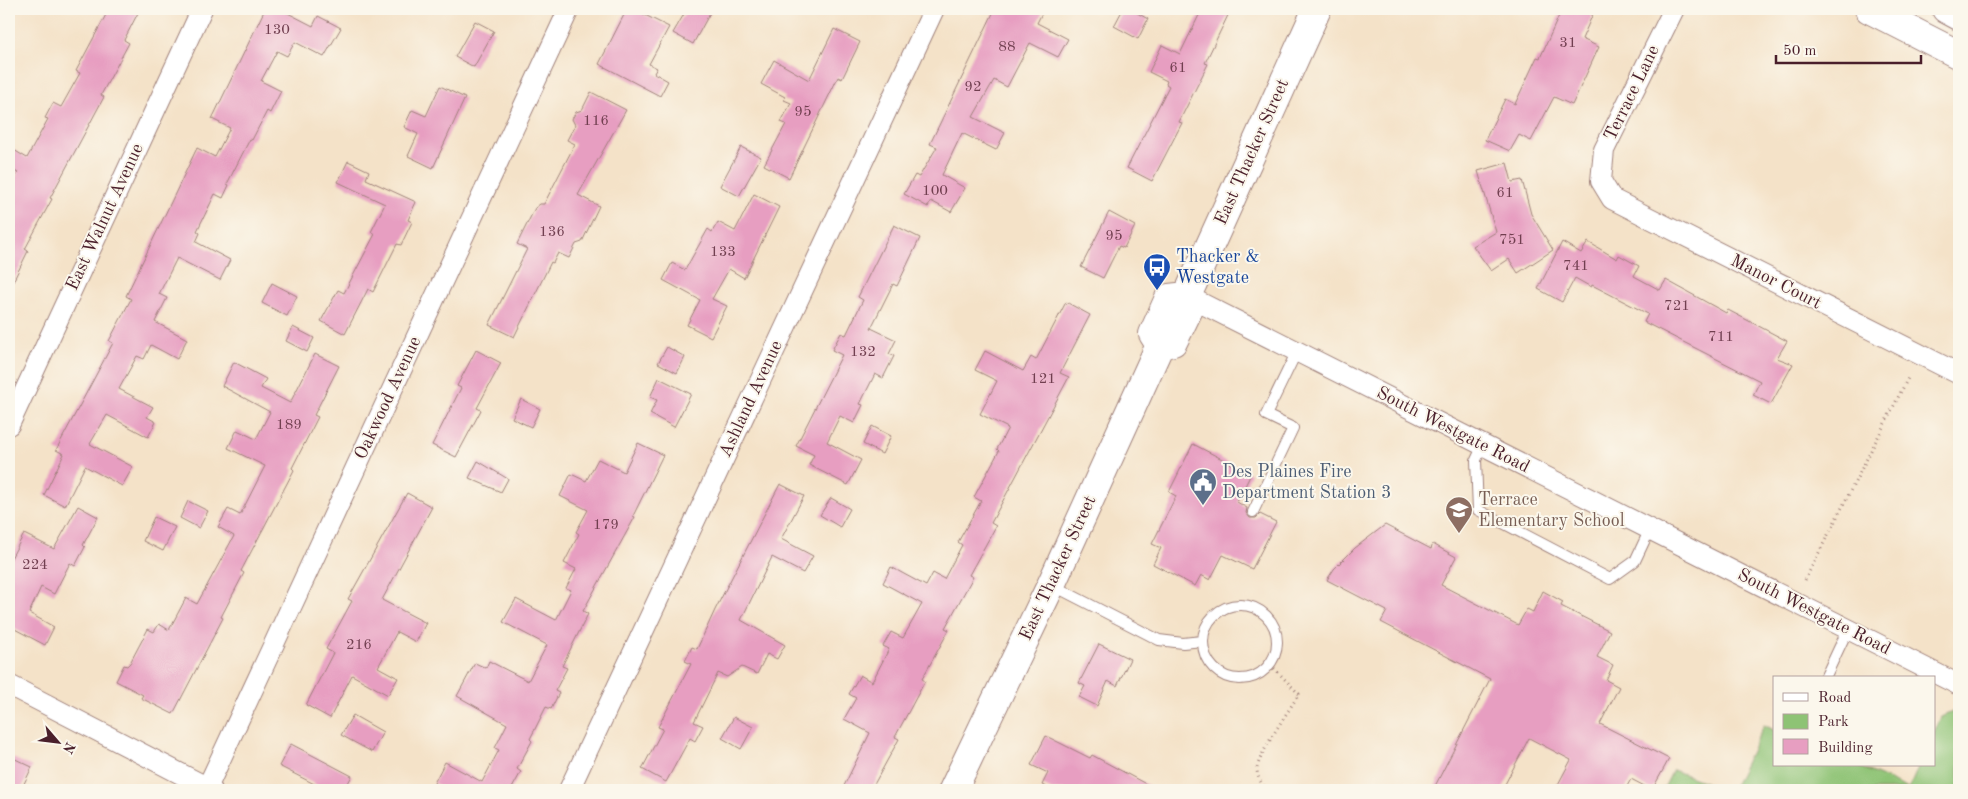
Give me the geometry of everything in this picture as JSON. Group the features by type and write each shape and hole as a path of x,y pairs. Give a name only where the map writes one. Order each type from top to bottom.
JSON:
{"main road":[{"name":"East Thacker Street","path":"953,790 1051,585 1160,345 1173,342 1189,309 1187,296 1318,9"},
{"path":"1869,9 1959,55"},
{"path":"1946,9 1959,16"}],"street":[{"name":"East Walnut Avenue","path":"9,425 202,9"},
{"name":"Oakwood Avenue","path":"209,789 569,9"},
{"name":"Ashland Avenue","path":"569,790 934,9"},
{"name":"Terrace Lane","path":"1601,181 1604,150 1674,9"},
{"name":"Manor Court","path":"1601,181 1612,199 1959,374"},
{"name":"South Westgate Road","path":"1187,296 1959,685"},
{"path":"9,686 209,789"}],"lane":[{"path":"1253,512 1293,428 1266,415 1297,352"},
{"path":"1483,445 1476,460 1478,510 1610,580 1635,561 1650,529"},
{"path":"1051,585 1159,640 1183,643 1202,641"},
{"path":"1233,605 1246,605 1258,609 1268,617 1274,628 1277,640 1276,652 1270,664 1262,673 1240,680 1228,678 1217,673 1209,664 1204,653 1202,641 1205,629 1216,614 1233,605"},
{"path":"1826,676 1848,629"}],"path":[{"path":"1805,580 1908,376"},
{"path":"1267,790 1261,783 1257,769 1262,756 1299,694 1270,664"}],"green space":[{"path":"1959,709 1959,790 1732,790 1764,725 1773,730 1773,766 1857,766 1909,789 1919,766 1936,766 1936,728 1941,717"},
{"path":"1673,770 1726,790 1663,790"}],"building":[{"path":"109,9 140,9 124,40 129,43 101,95 104,97 50,198 52,199 25,249 28,251 9,290 9,191 18,173 9,168 9,147 27,158 48,119 45,118 53,103 61,107 80,73 76,71"},
{"path":"265,9 280,9 313,26 318,16 341,28 324,57 295,42 287,56 277,51 261,81 281,91 270,113 267,111 252,140 250,139 227,184 229,185 223,198 215,194 197,231 200,233 196,242 230,260 220,280 177,258 159,294 167,298 155,322 187,339 177,359 151,345 144,359 137,356 119,389 153,407 147,417 156,422 148,437 107,415 90,444 133,467 122,486 85,466 65,506 44,495 64,454 56,450 113,343 109,341 131,299 126,296 197,148 215,157 230,128 212,119"},
{"path":"627,9 633,9 669,27 649,64 657,68 654,73 668,81 660,96 599,64"},
{"path":"687,9 712,9 693,44 673,33"},
{"path":"995,9 1044,9 1037,23 1068,39 1058,57 1030,43 1007,87 994,80 973,117 1005,133 996,150 962,133 942,175 965,188 951,212 931,201 928,207 904,194 915,175 919,177 937,147 930,144"},
{"path":"1123,9 1130,9 1148,19 1138,39 1114,26"},
{"path":"1202,9 1231,9 1205,63 1208,64 1179,122 1182,123 1152,181 1127,168 1169,86 1166,84 1167,81 1149,72 1162,45 1180,54"},
{"path":"1562,9 1595,9 1582,39 1599,47 1572,105 1554,97 1531,141 1519,135 1510,151 1485,140 1505,99 1515,104 1537,57 1540,58"},
{"path":"475,21 494,31 474,67 455,57"},
{"path":"834,29 860,42 842,79 838,77 789,178 764,165 786,124 781,122 791,103 784,100 785,97 761,84 774,60 809,80"},
{"path":"440,86 465,98 433,168 408,156 418,134 404,127 412,110 426,116"},
{"path":"591,92 626,110 578,195 599,206 582,242 576,244 569,258 558,253 553,263 551,262 514,337 489,325 527,249 517,244 535,208 540,204 544,204 575,144 567,140 575,125 572,119 576,112 582,110"},
{"path":"741,147 761,157 739,196 720,186"},
{"path":"348,161 369,171 366,179 416,202 408,220 412,222 401,245 397,244 373,292 368,289 345,334 321,321 338,290 344,293 375,234 371,232 385,204 338,182"},
{"path":"1507,163 1512,182 1522,180 1531,214 1553,250 1518,273 1509,259 1491,271 1473,246 1496,232 1478,171"},
{"path":"754,194 779,207 744,278 729,269 712,299 727,306 711,337 687,325 700,300 663,280 672,263 685,270 708,229 712,232 718,222 735,231"},
{"path":"1109,212 1135,226 1124,248 1119,246 1103,278 1081,267"},
{"path":"894,225 920,238 897,286 893,284 871,328 896,340 889,354 894,356 883,378 875,374 860,404 863,405 854,423 840,416 827,442 861,460 848,485 809,465 814,455 796,446 842,355 832,350 841,333 846,335 863,300 858,297"},
{"path":"1562,242 1581,253 1588,242 1617,259 1619,255 1639,266 1634,276 1660,290 1666,280 1726,313 1728,310 1787,341 1777,358 1793,364 1771,404 1753,395 1760,381 1644,322 1648,314 1592,285 1591,287 1575,278 1562,302 1538,289"},
{"path":"272,283 297,296 287,316 262,303"},
{"path":"1066,302 1090,315 1060,373 1069,377 991,523 996,526 969,575 973,577 945,628 949,630 922,679 925,681 895,737 899,739 871,790 842,790 870,733 844,719 856,698 849,694 860,675 872,682 889,649 883,646 891,632 903,638 922,604 883,583 891,567 926,586 933,573 944,579 962,545 958,542 981,501 974,497 999,451 997,449 1008,428 980,414 997,381 975,370 985,351 1023,371 1031,357 1036,360"},
{"path":"293,327 314,338 307,352 286,341"},
{"path":"667,347 685,357 677,373 658,363"},
{"path":"476,350 501,363 477,408 481,410 456,457 432,445 461,388 457,386"},
{"path":"315,354 339,366 314,415 318,417 292,468 294,470 241,571 244,573 221,617 223,618 173,714 141,698 143,695 116,681 124,665 127,666 130,663 148,629 154,632 159,624 169,630 186,598 197,604 234,536 218,527 228,509 240,515 265,466 228,448 237,430 256,439 270,412 222,386 234,362 266,379 261,388 290,403"},
{"path":"659,378 691,394 674,427 650,414 657,400 650,397"},
{"path":"521,399 540,409 531,427 512,418"},
{"path":"872,426 891,436 882,454 863,444"},
{"path":"638,443 663,455 633,516 635,517 583,611 588,614 562,666 567,668 555,691 559,693 551,709 546,707 530,739 532,741 517,769 521,772 511,790 447,790 434,783 445,762 482,782 499,750 495,748 507,724 457,696 475,663 486,668 489,661 528,681 547,645 503,622 516,599 556,620 571,590 566,588 576,569 564,563 579,534 576,532 588,510 560,496 571,474 586,481 598,459 624,472"},
{"name":"Des Plaines Fire Department Station 3","path":"1193,444 1251,474 1237,502 1247,508 1246,513 1250,518 1256,518 1260,514 1276,522 1252,569 1223,555 1210,580 1201,575 1195,586 1153,564 1161,548 1152,544 1176,496 1169,492"},
{"path":"478,461 508,479 501,492 469,478"},
{"path":"780,484 804,496 781,539 813,556 803,573 772,557 741,620 785,645 777,659 767,654 757,674 742,667 727,677 718,673 694,722 703,726 695,741 690,738 666,782 642,769 663,729 658,727 691,664 685,661 692,647 697,649"},
{"path":"407,493 432,507 382,600 426,623 416,642 397,632 378,667 398,678 388,695 352,675 330,718 306,705 333,653 326,649 352,601 348,599"},
{"path":"831,498 850,509 840,527 820,515"},
{"path":"188,501 208,511 199,528 180,518"},
{"path":"78,506 98,517 83,545 85,547 75,566 70,563 54,594 41,587 29,613 54,627 45,645 9,626 9,562 24,534 54,549"},
{"path":"154,517 175,527 163,551 143,541"},
{"path":"1385,525 1431,549 1433,544 1456,557 1441,585 1518,625 1527,609 1533,612 1543,591 1563,602 1561,606 1610,631 1597,657 1613,665 1606,680 1619,687 1600,724 1669,759 1652,790 1631,779 1625,790 1555,790 1571,760 1529,738 1502,790 1433,790 1490,679 1381,622 1387,611 1327,580 1334,569 1355,548"},
{"path":"1099,644 1130,659 1117,686 1108,681 1097,706 1079,697 1085,686 1079,683"},
{"path":"353,715 383,732 372,752 341,735"},
{"path":"734,717 753,727 741,749 722,738"},
{"path":"1046,736 1090,758 1092,755 1157,790 1052,790 1042,785 1048,773 1031,765"},
{"path":"291,744 352,776 344,790 326,790 279,766"},
{"path":"9,756 32,767 21,790 9,790"}],"place":[{"name":"Thacker & Westgate","path":"1157,291"},
{"name":"Des Plaines Fire Department Station 3","path":"1203,506"},
{"name":"Terrace Elementary School","path":"1459,534"}]}
